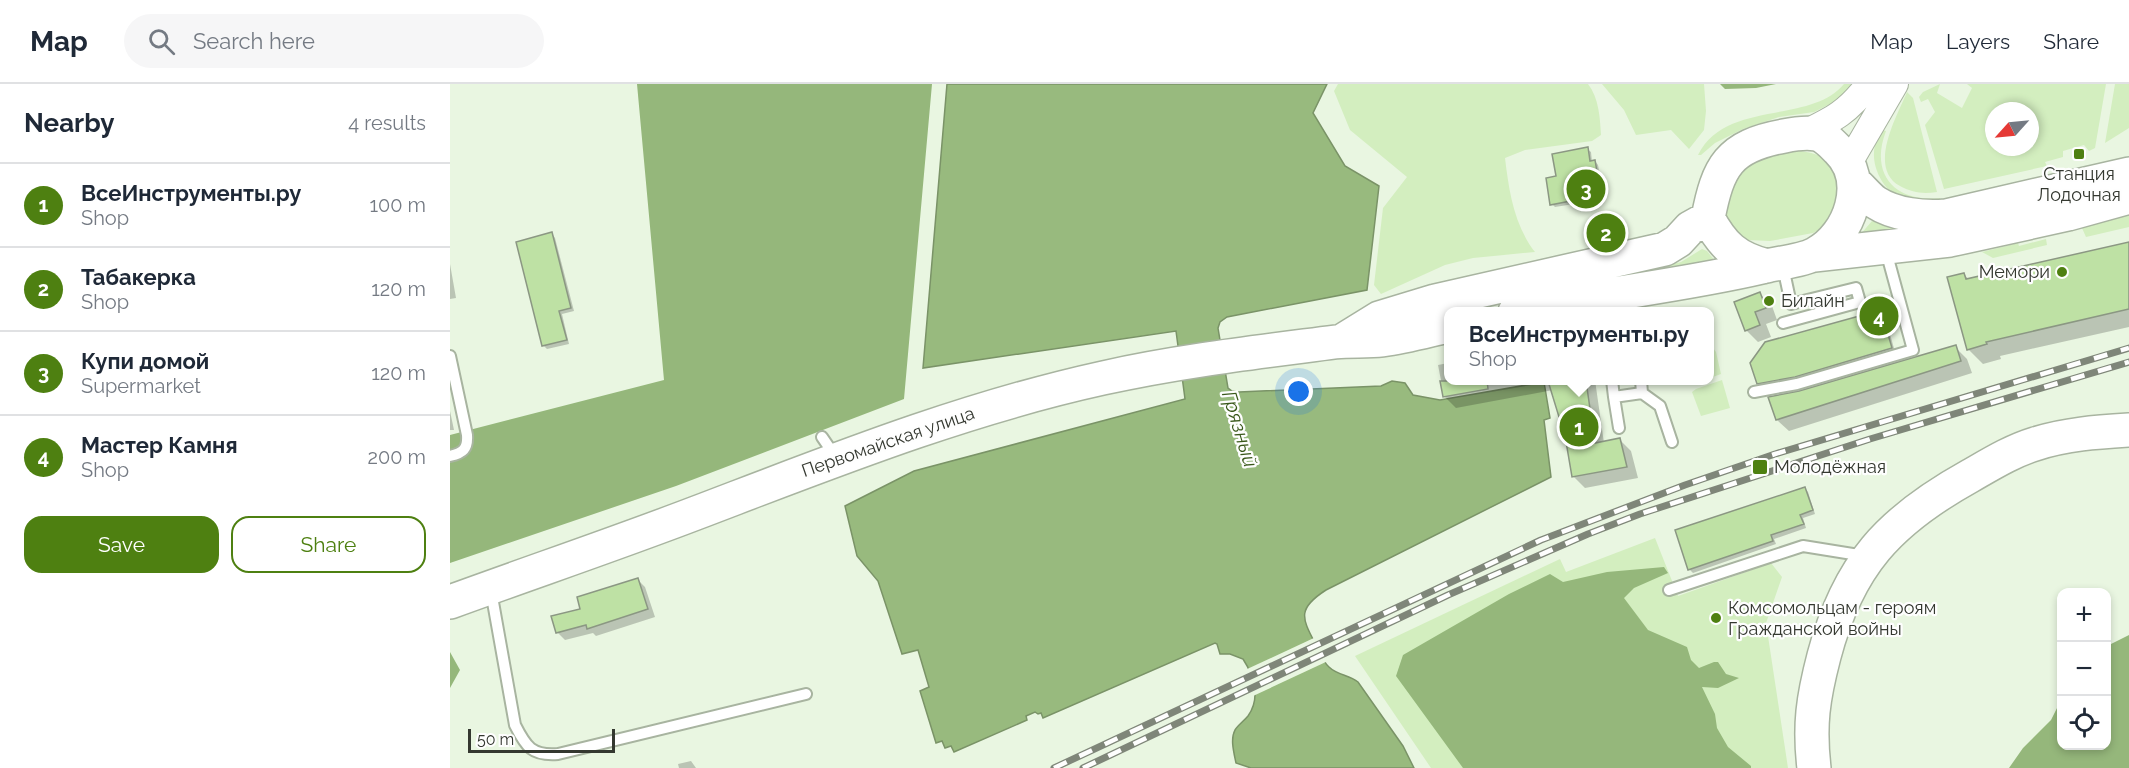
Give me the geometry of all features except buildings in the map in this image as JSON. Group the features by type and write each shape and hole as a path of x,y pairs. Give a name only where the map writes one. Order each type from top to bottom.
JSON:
{"main road":[{"path":"1774,264 1747,261 1721,241 1708,218 1718,180 1728,161 1756,144 1779,137 1816,135 1829,141 1876,202 1895,211 1929,217 1946,216 2129,174"},
{"path":"1814,255 1828,245 1839,232 1854,198 1852,173"},
{"path":"1550,307 1628,296 1814,255 1950,240 2068,214 2129,196"},
{"name":"Первомайская улица","path":"1341,341 1379,318 1435,301 1665,249 1678,241 1690,228 1708,218"},
{"name":"Первомайская улица","path":"450,602 694,514 830,448 1104,377 1255,352 1341,341 1380,340 1410,336 1444,327"},
{"path":"1814,768 1811,724 1813,702 1829,638 1847,591 1869,556 1899,524 1924,503 2006,455 2033,444 2064,436 2129,430"}],"street":[{"path":"1803,134 1839,117 1856,102 1869,84"},
{"path":"1852,173 1895,84"}],"lane":[{"path":"1754,393 1797,384 1913,350 1885,248"},
{"path":"1774,264 1791,304 1795,320"},
{"path":"1783,323 1860,302 1856,288 1791,304"},
{"path":"450,356 468,435 468,445 463,452 450,456"},
{"path":"1612,385 1619,428"},
{"path":"1641,385 1642,393"},
{"path":"1614,397 1642,393 1660,406 1672,442"},
{"path":"1669,590 1803,546 1869,556"},
{"path":"490,587 515,725 522,740 533,751 544,755 558,754 806,694"}],"shaded area":[{"path":"637,84 932,84 904,399 676,486 450,563 450,435 664,380"},
{"path":"1338,84 1588,84 1597,102 1601,135 1592,141 1525,150 1505,158 1517,219 1535,252 1473,258 1445,265 1381,294 1374,285 1383,208 1407,177 1350,130 1334,91"},
{"path":"1602,84 1704,84 1706,111 1704,130 1689,149 1671,130 1636,135 1624,110"},
{"path":"1720,84 1776,84 1756,88 1725,89"},
{"path":"1844,84 1855,84 1838,100 1814,112 1779,117 1743,129 1715,143 1698,155 1711,138 1728,126 1748,119 1811,105 1829,97"},
{"path":"1940,84 1937,93 1962,108 1972,88 1967,84 2106,84 2095,148 2089,151 2084,145 2063,151 2063,157 2045,162 2047,166 1944,189 1925,125 1935,112 1928,99 1921,102 1919,97 1923,92"},
{"path":"2115,84 2129,84 2129,128 2105,143"},
{"path":"1907,92 1913,98 1937,192 1918,192 1900,186 1890,178 1886,167 1887,141"},
{"path":"1882,130 1886,131 1881,161 1890,183 1899,191 1911,196 1940,198 1941,204 1905,198 1886,187 1879,176 1874,158 1875,144"},
{"path":"1795,150 1815,154 1827,161 1842,191 1826,226 1813,233 1770,241 1747,240 1736,234 1728,225 1721,202 1735,171 1763,158"},
{"path":"2129,212 2129,227 2086,237 2082,228 2083,223"},
{"path":"1872,221 1895,229 1913,232 1859,236"},
{"path":"2046,239 2047,245 1993,258 1982,252 2018,243 2019,246"},
{"path":"1702,249 1707,251 1715,261 1623,276 1681,262"},
{"path":"1714,349 1716,352 1721,374 1714,377"},
{"path":"1722,380 1730,408 1701,416 1692,392 1708,385 1714,385 1714,383"},
{"path":"1655,538 1678,596 1771,563 1782,577 1766,623 1788,768 1431,768 1355,656 1560,559 1566,572"},
{"path":"1664,567 1668,573 1634,588 1624,598 1648,630 1687,647 1691,660 1699,668 1718,662 1726,674 1739,678 1718,688 1702,687 1715,714 1717,728 1728,747 1751,768 1463,768 1396,676 1403,655 1509,594 1550,574 1563,582 1607,572"},
{"path":"2129,635 2129,768 2009,768 2023,748 2051,720 2057,708 2057,750 2111,750 2111,644"},
{"path":"450,652 460,670 450,688"}],"water":[{"name":"Грязный","path":"947,84 1327,84 1313,113 1345,166 1379,186 1367,290 1227,317 1220,322 1218,328 1228,388 1239,392 1381,386 1392,381 1405,383 1413,395 1440,400 1527,385 1544,385 1550,418 1544,420 1551,477 1326,590 1310,602 1307,608 1305,620 1307,626 1325,662 1336,672 1358,682 1403,746 1414,768 1251,768 1236,763 1233,738 1236,728 1252,709 1255,695 1253,680 1243,659 1230,654 1220,654 1215,643 1043,718 1041,713 1035,712 1026,716 1027,720 954,752 951,746 945,748 942,741 936,743 920,691 929,687 918,650 902,654 878,581 857,556 845,506 914,471 1185,399 1176,331 923,368"}],"pier":[{"path":"1316,637 1328,661 1253,696 1245,670"}],"railway":[{"path":"1054,768 1541,540 1685,485 1775,454 2129,348"},
{"path":"1083,768 1448,595 1588,534 1640,514 1870,439 2129,362"}],"place":[{"name":"Станция Лодочная","path":"2079,154"},
{"name":"Купи домой","path":"1586,189"},
{"name":"Табакерка","path":"1606,233"},
{"name":"Мемори","path":"2062,272"},
{"name":"Билайн","path":"1769,301"},
{"name":"Мастер Камня","path":"1879,316"},
{"name":"ВсеИнструменты.ру","path":"1579,427"},
{"name":"Молодёжная","path":"1760,467"},
{"name":"Комсомольцам - героям Гражданской войны","path":"1716,618"}]}
